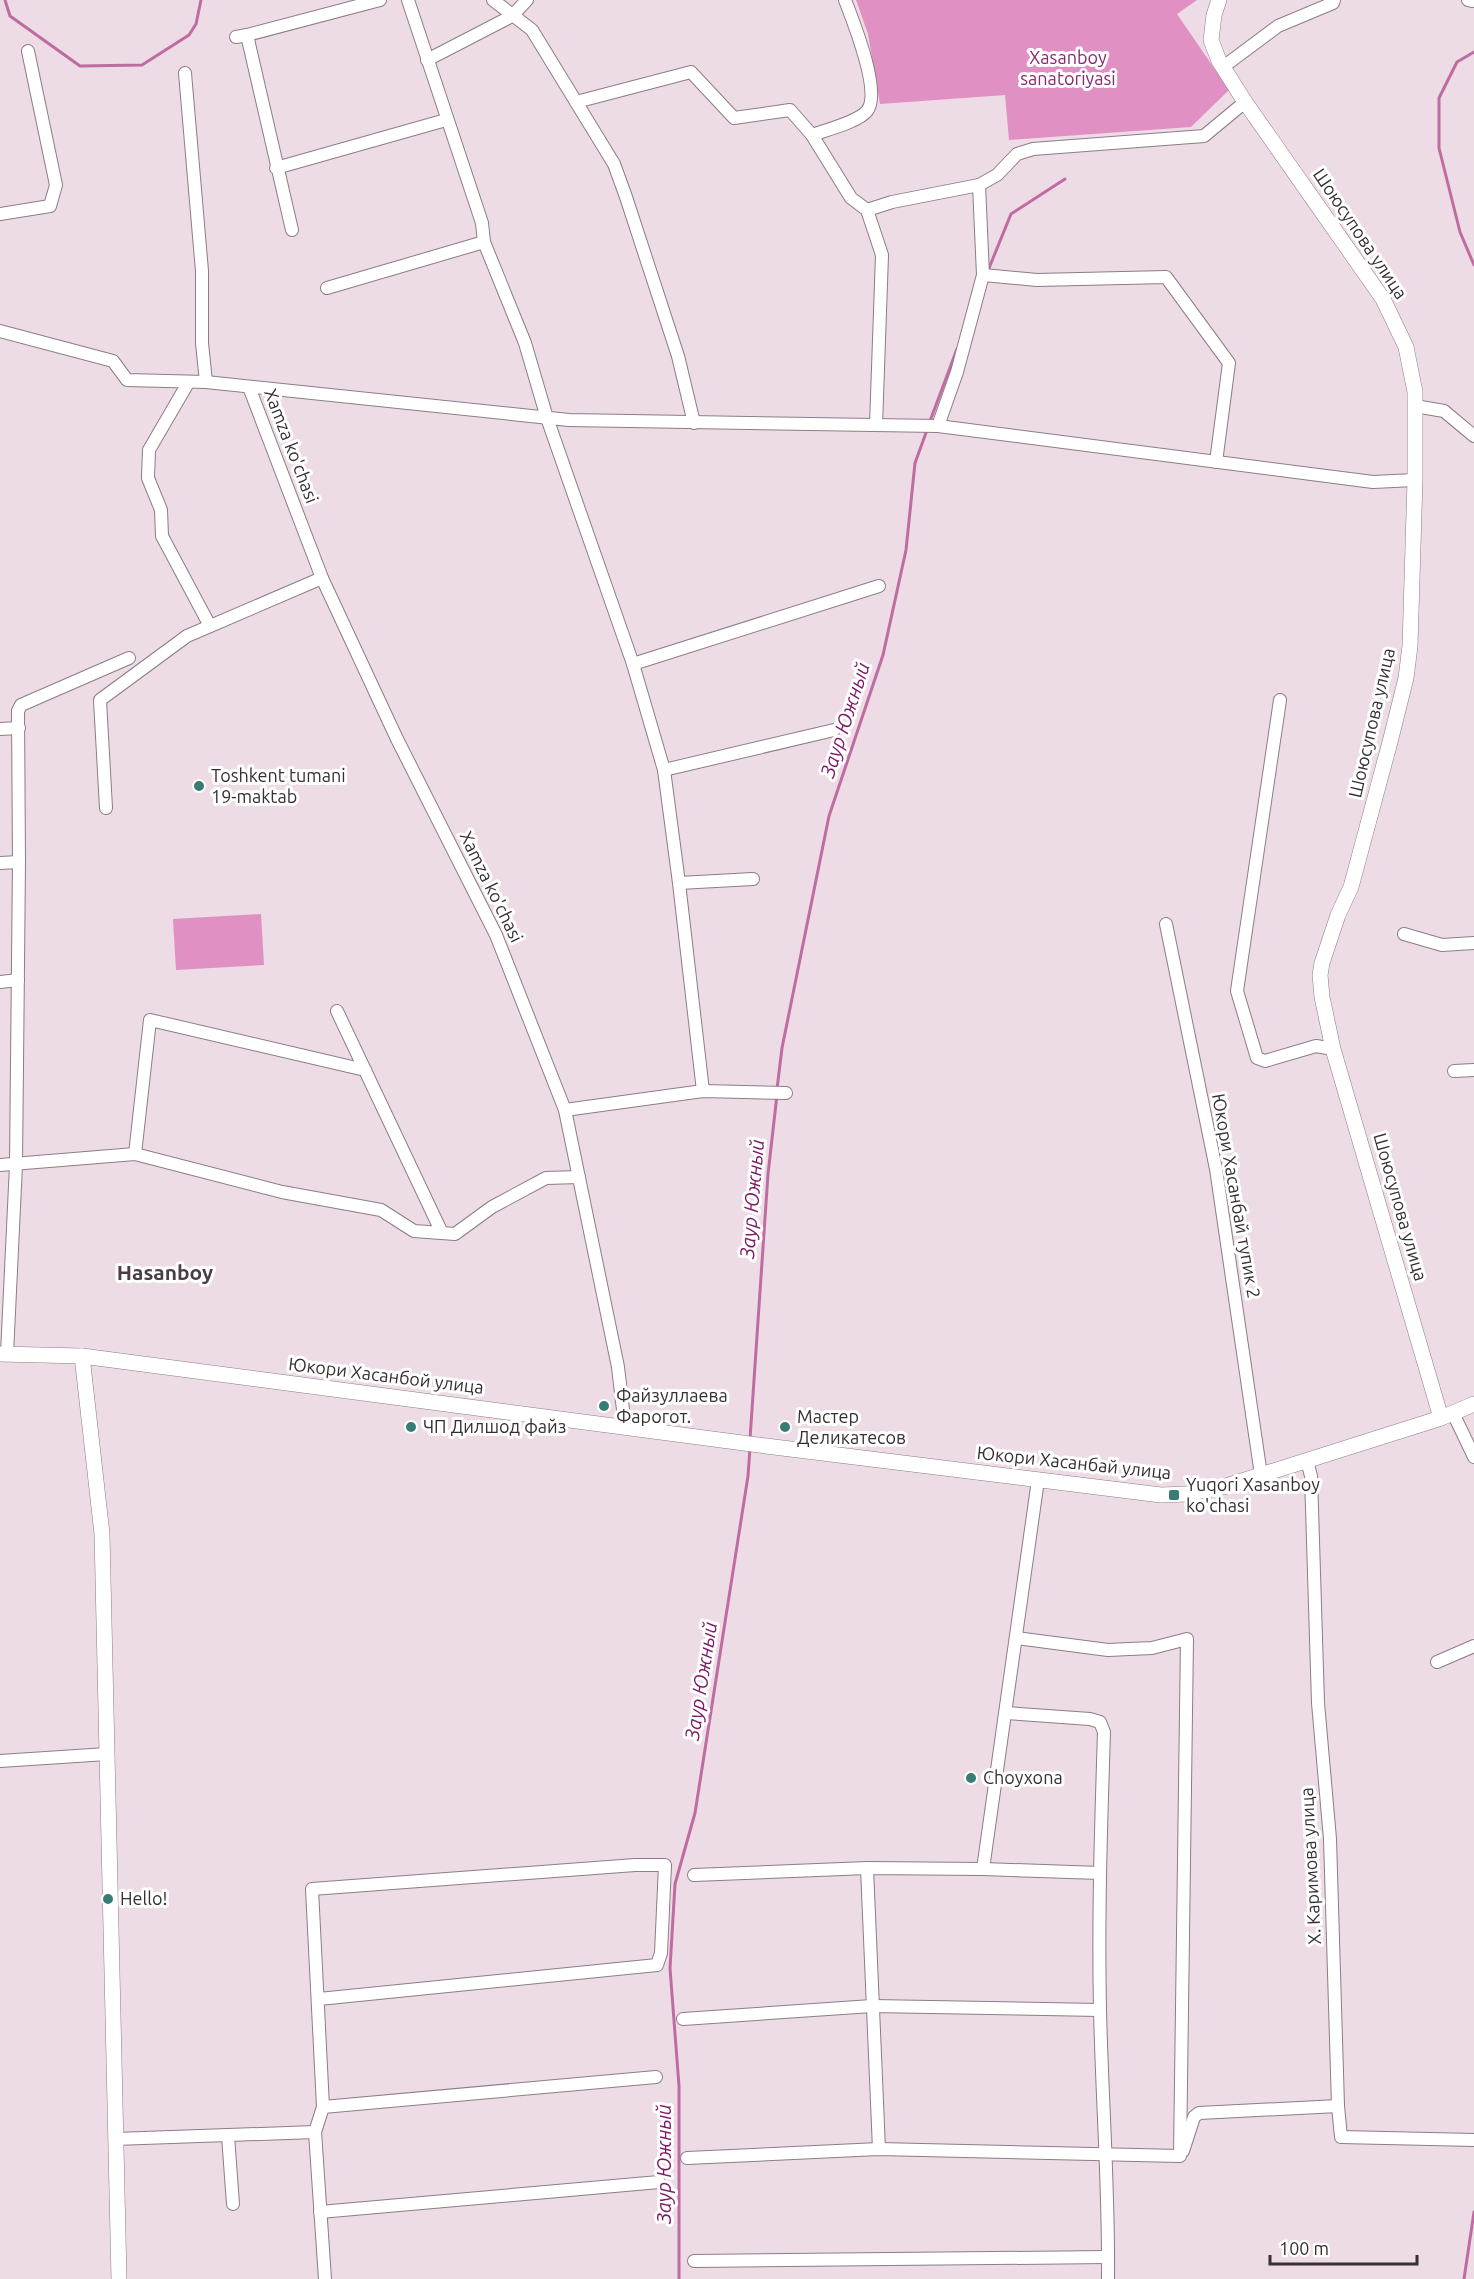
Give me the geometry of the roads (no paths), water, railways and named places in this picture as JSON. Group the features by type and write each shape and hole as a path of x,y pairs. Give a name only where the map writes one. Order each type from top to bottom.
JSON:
{"street":[{"path":"291,230 242,36 380,0"},
{"path":"408,0 482,223 484,242 525,343 547,418 633,664 664,770 703,1091"},
{"path":"493,0 532,30 614,164 627,197 678,356 694,423"},
{"path":"427,60 512,16 527,0"},
{"path":"812,135 854,120 866,112 872,102 864,50 845,0"},
{"name":"Шоюсупова улица","path":"1219,0 1214,15 1212,40 1223,67 1383,299 1406,347 1413,377 1415,480 1412,630 1406,678 1351,887 1329,940 1320,975 1322,997 1333,1048 1447,1416"},
{"path":"1223,67 1278,26 1333,3 1334,0"},
{"path":"0,214 50,207 56,185 28,51"},
{"path":"576,102 691,72 734,118 790,110 812,135 850,198 867,210 882,255 876,425"},
{"path":"186,73 202,271 202,343 207,382"},
{"path":"867,210 892,202 979,185 997,175 1017,154 1033,148 1204,136 1245,102"},
{"path":"276,168 446,120"},
{"path":"938,426 957,372 983,275 979,185"},
{"path":"327,288 484,242"},
{"path":"983,275 1037,280 1166,277 1229,363 1216,462"},
{"path":"0,331 113,361 127,380 207,382 547,418 694,423 938,426 1373,482 1415,480"},
{"path":"188,382 149,450 148,478 161,510 162,536 210,626"},
{"name":"Xamza ko'chasi","path":"249,387 322,578 397,739 496,935 565,1110 618,1367 625,1427"},
{"path":"1415,406 1444,411 1474,436"},
{"path":"106,808 100,700 187,636 322,578"},
{"path":"633,664 879,586"},
{"path":"4,1354 16,1165 20,862 18,711 21,705 129,657"},
{"path":"1280,700 1237,991 1257,1058 1265,1061 1316,1046 1333,1048"},
{"path":"1,727 19,728"},
{"path":"664,770 834,730"},
{"path":"0,863 20,862"},
{"path":"679,883 753,879"},
{"name":"Юкори Хасанбай тупик 2","path":"1166,924 1216,1170 1261,1474"},
{"path":"1404,934 1442,945 1474,943"},
{"path":"0,982 18,980"},
{"path":"337,1011 442,1233"},
{"path":"135,1154 150,1020 365,1070"},
{"path":"1454,1071 1474,1070"},
{"path":"565,1110 703,1091 786,1093"},
{"path":"0,1165 135,1154 282,1192 381,1210 414,1231 455,1234 492,1207 546,1178 579,1177"},
{"name":"Юкори Хасанбой улица","path":"4,1354 82,1356 766,1446"},
{"path":"82,1356 102,1534 119,2279"},
{"name":"Юкори Хасанбай улица","path":"766,1446 1149,1494 1180,1494 1211,1490 1307,1461 1447,1416 1474,1404"},
{"path":"1447,1416 1474,1457"},
{"name":"Х. Каримова улица","path":"1307,1461 1311,1476 1318,1703 1330,1839 1338,2106 1341,2137 1474,2140"},
{"path":"984,1869 1038,1480"},
{"path":"1016,1638 1108,1650 1152,1648 1187,1639 1180,2156"},
{"path":"1437,1662 1474,1646"},
{"path":"1006,1713 1090,1719 1100,1722 1104,1732 1100,1873 1100,2010 1107,2154 1108,2279"},
{"path":"0,1761 107,1754"},
{"path":"319,1999 657,1965 661,1953 665,1865 635,1865 312,1889 323,2107 315,2132 326,2279"},
{"path":"694,1875 867,1868 1100,1873"},
{"path":"867,1868 879,2149"},
{"path":"683,2019 872,2006 1100,2010"},
{"path":"323,2107 656,2077"},
{"path":"1181,2113 1194,2117 1205,2112 1338,2106"},
{"path":"1180,2156 1187,2143 1194,2117"},
{"path":"115,2139 315,2132"},
{"path":"228,2136 233,2204"},
{"path":"687,2158 879,2149 1180,2156"},
{"path":"320,2212 658,2182"},
{"path":"694,2261 1108,2257"}],"waterway":[{"name":"Hasanboy","path":"5,0 10,16 80,66 142,65 189,35 196,24 201,0"},
{"name":"Hasanboy","path":"1474,52 1457,62 1439,98 1439,148 1460,232 1474,265"},
{"name":"Заур Южный","path":"987,273 1011,214 1065,179"},
{"name":"Заур Южный","path":"930,421 957,349"},
{"name":"Заур Южный","path":"777,1089 782,1048 829,816 883,655 906,550 915,463 927,430"},
{"name":"Заур Южный","path":"750,1439 768,1174 777,1095"},
{"name":"Заур Южный","path":"679,2279 679,2086 670,1968 675,1884 695,1813 748,1476 750,1448"},
{"path":"1464,2279 1474,2212"}],"place":[{"name":"Toshkent tumani 19-maktab","path":"199,786"},
{"name":"Файзуллаева Фарогот.","path":"604,1406"},
{"name":"ЧП Дилшод файз","path":"411,1427"},
{"name":"Мастер Деликатесов","path":"785,1427"},
{"name":"Yuqori Xasanboy ko'chasi","path":"1174,1495"},
{"name":"Choyxona","path":"971,1778"},
{"name":"Hello!","path":"108,1899"}],"district":[{"name":"Hasanboy","path":"165,1273"}],"park label":[{"name":"Xasanboy sanatoriyasi","path":"1068,68"}]}
